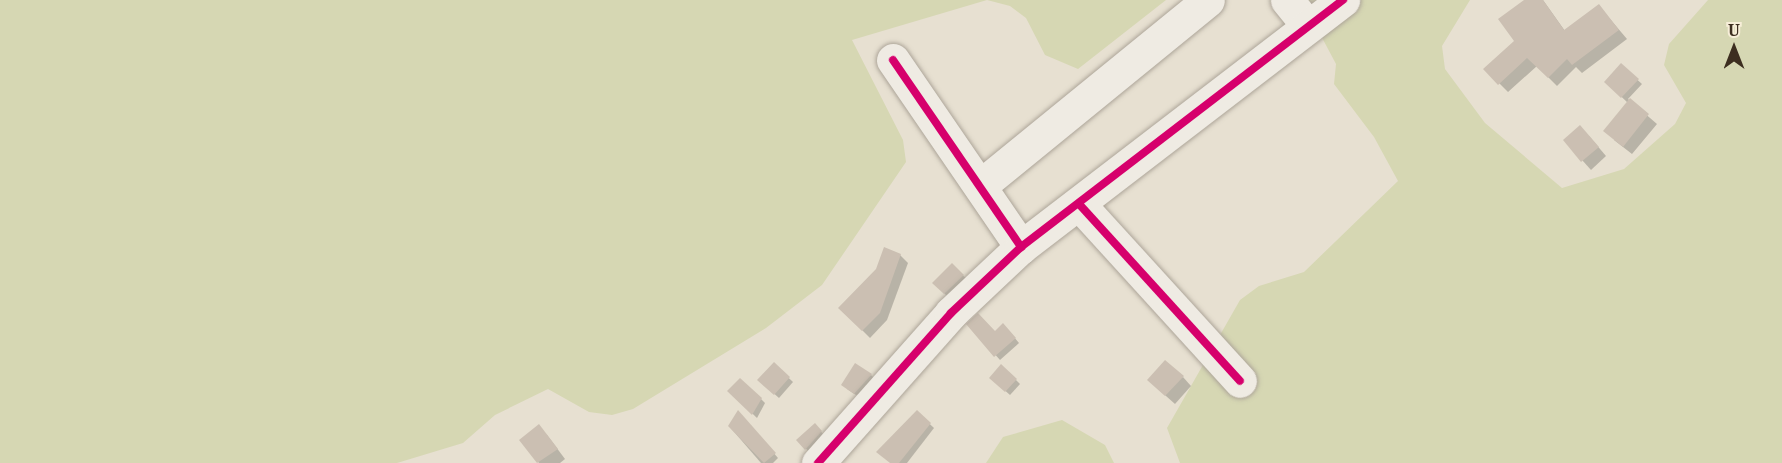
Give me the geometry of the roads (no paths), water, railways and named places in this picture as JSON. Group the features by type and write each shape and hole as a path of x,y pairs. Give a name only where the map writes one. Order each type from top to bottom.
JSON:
{"street":[{"path":"980,186 1208,0"},
{"path":"1287,0 1308,26"},
{"path":"818,463 951,313 1021,248 1343,0"},
{"path":"893,60 1021,248"},
{"path":"1080,204 1240,381"}]}
